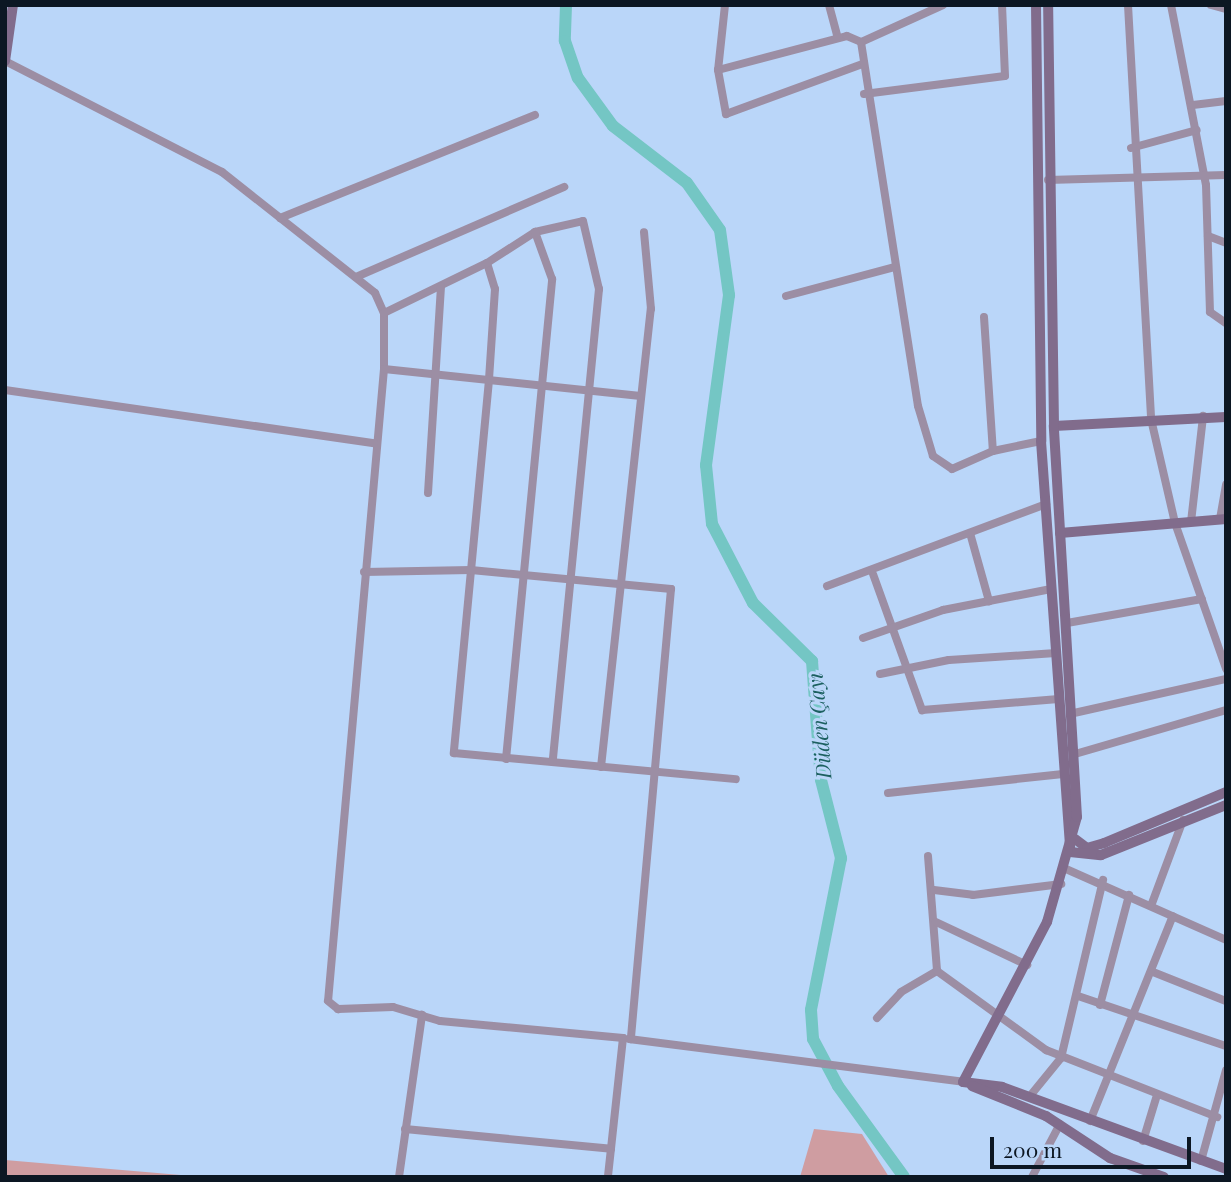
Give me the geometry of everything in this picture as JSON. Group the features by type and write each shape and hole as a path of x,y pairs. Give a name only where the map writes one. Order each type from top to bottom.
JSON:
{"main road":[{"path":"5,61 12,5"},
{"path":"1036,5 1041,441 1063,774 1072,848"},
{"path":"962,1082 1027,965 1061,884 1072,848 1075,754 1054,426 1048,180 1048,5"},
{"path":"1054,426 1203,416 1226,417"},
{"path":"1060,533 1223,519"},
{"path":"1051,589 1064,587"},
{"path":"1087,852 1221,794"},
{"path":"1072,848 1087,852 1224,805"},
{"path":"962,1082 1030,1096 1143,1141 1226,1169"},
{"path":"962,1082 1060,1124 1103,1155 1164,1177"}],"street":[{"path":"725,5 718,70 726,114 863,64"},
{"path":"830,5 838,38"},
{"path":"718,70 838,38 861,42 943,5"},
{"path":"864,94 1005,76 1002,5"},
{"path":"1128,5 1131,148 1151,419 1175,523 1226,669"},
{"path":"1171,5 1197,130 1208,236 1210,312 1226,323"},
{"path":"1211,5 1226,9"},
{"path":"861,42 864,94 895,267 903,340 933,456 952,469 993,451 1041,441"},
{"path":"5,61 222,172 356,276 375,293 384,313 384,369 374,443 341,904 332,925 328,1001 338,1009 393,1007 422,1015 962,1082"},
{"path":"1193,105 1226,101"},
{"path":"280,218 535,115"},
{"path":"1131,148 1197,130"},
{"path":"1048,180 1133,179 1202,172 1226,174"},
{"path":"356,276 564,187"},
{"path":"384,313 487,263 536,232 583,220 599,289 553,762"},
{"path":"506,759 520,574 552,279 536,232"},
{"path":"601,767 651,309 644,232"},
{"path":"1208,236 1226,243"},
{"path":"487,263 495,289 489,380 454,753 736,779"},
{"path":"786,296 895,267"},
{"path":"428,494 438,374 441,286"},
{"path":"984,317 993,451"},
{"path":"384,369 641,396"},
{"path":"5,390 374,443"},
{"path":"1191,522 1203,416"},
{"path":"1223,519 1226,485"},
{"path":"827,586 873,573 1046,504"},
{"path":"970,533 989,601"},
{"path":"364,572 471,570 671,589 627,1039 608,1177"},
{"path":"873,573 922,710 1059,699"},
{"path":"863,638 893,627 989,601 1051,589"},
{"path":"1067,623 1202,599"},
{"path":"880,674 908,667 1056,653"},
{"path":"1073,713 1226,678"},
{"path":"1075,754 1226,710"},
{"path":"888,793 1063,774"},
{"path":"1221,794 1224,805"},
{"path":"1151,906 1184,817"},
{"path":"1085,872 1087,852"},
{"path":"928,856 934,890 937,971"},
{"path":"1066,869 1085,872 1226,940"},
{"path":"1030,1096 1061,1058 1078,996 1103,880"},
{"path":"934,890 973,895 1061,884"},
{"path":"1100,1005 1129,895"},
{"path":"1090,1121 1131,1016 1153,972 1173,916"},
{"path":"936,922 1027,965"},
{"path":"877,1018 901,992 937,971"},
{"path":"937,971 998,1019 1061,1058 1217,1117"},
{"path":"1153,972 1226,1001"},
{"path":"1078,996 1226,1046"},
{"path":"399,1177 422,1015"},
{"path":"1201,1161 1217,1117 1225,1076"},
{"path":"1143,1141 1157,1095"},
{"path":"1034,1176 1060,1124"},
{"path":"405,1129 611,1149"}],"shaded area":[{"path":"814,1129 862,1134 889,1177 800,1177"},
{"path":"5,1160 204,1177 5,1177"}],"waterway":[{"name":"Düden Çayı","path":"566,5 565,41 578,78 613,126 687,183 720,230 729,295 706,465 712,524 753,603 812,661 821,780 841,858 811,1010 813,1039 838,1086 904,1177"}]}
